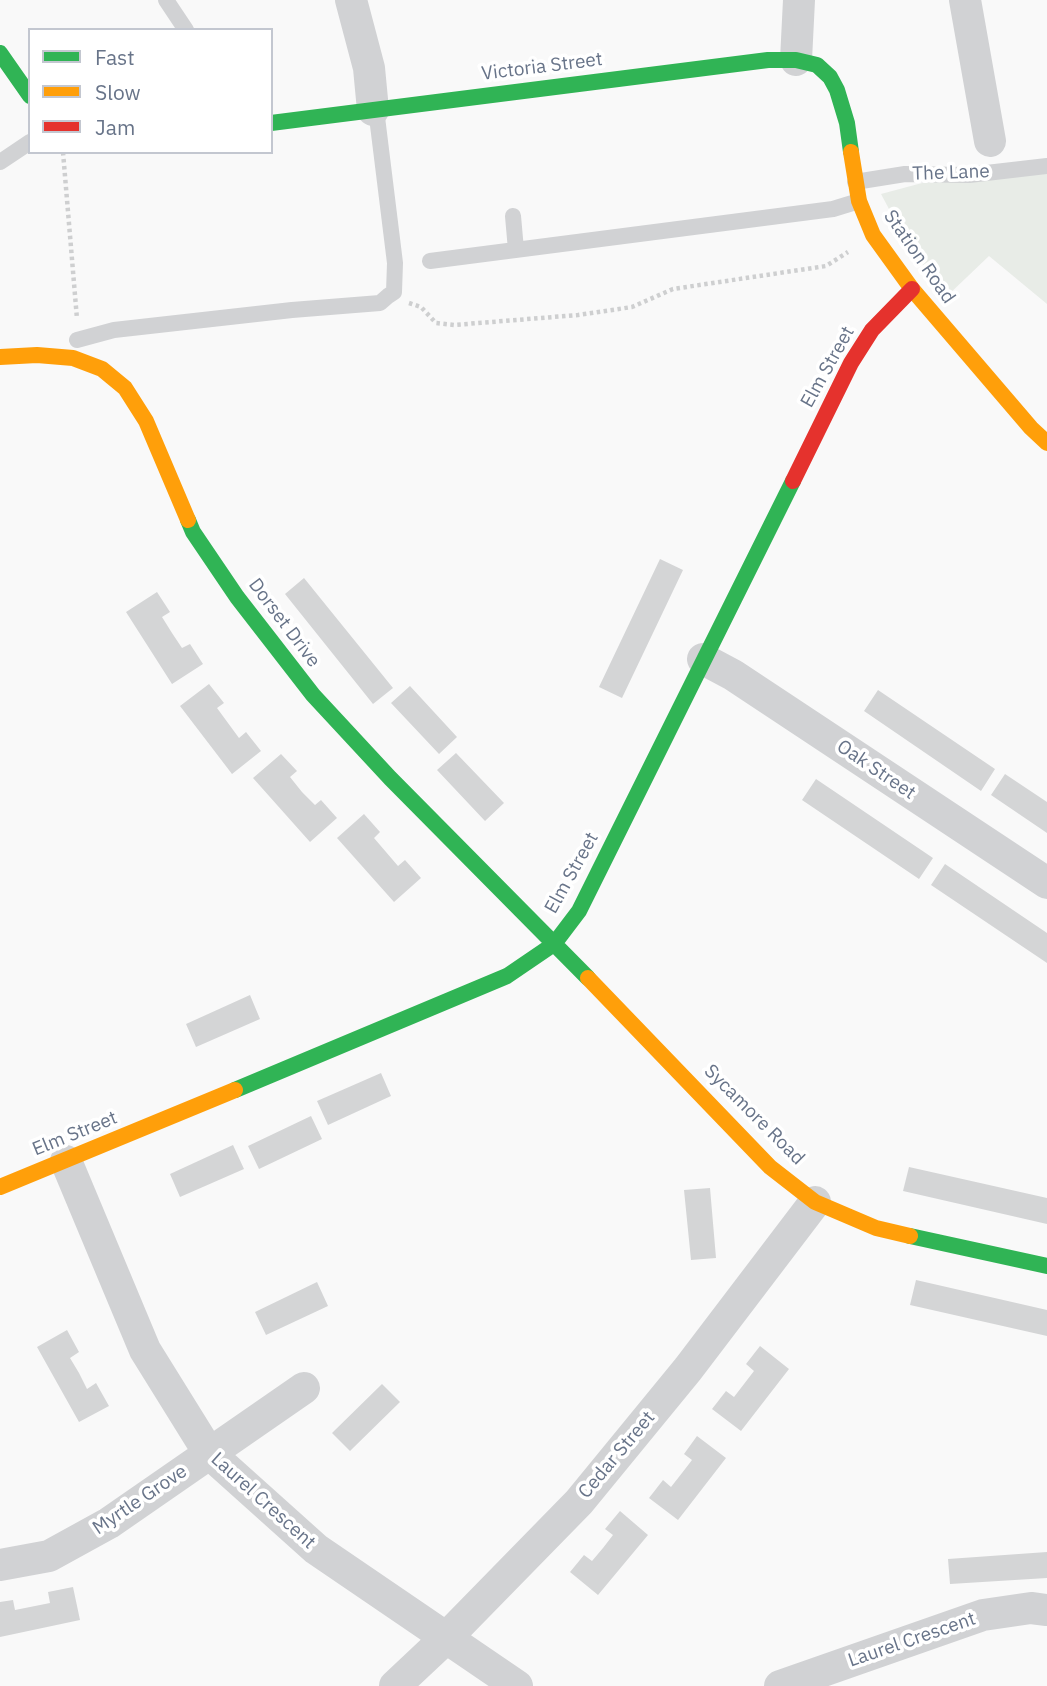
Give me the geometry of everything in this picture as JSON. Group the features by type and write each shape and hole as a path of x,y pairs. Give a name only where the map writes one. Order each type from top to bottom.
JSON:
{"street":[{"path":"351,0 369,68 375,110"},
{"path":"799,0 807,62"},
{"path":"965,0 990,141"},
{"path":"0,53 28,93"},
{"name":"Victoria Street","path":"273,123 768,60 807,62"},
{"name":"Station Road","path":"807,62 830,77 837,90 847,123 859,201 873,235 912,289 1031,428 1047,443"},
{"name":"Elm Street","path":"0,1188 455,999 507,975 554,944 579,911 851,363 872,330 912,289"},
{"name":"Dorset Drive","path":"0,356 74,358 102,369 125,388 146,421 193,532 246,608 313,695 364,751 554,944"},
{"name":"Oak Street","path":"703,659 733,675 1047,883"},
{"name":"Sycamore Road","path":"554,944 770,1167 816,1202 876,1227 1047,1266"},
{"name":"Laurel Crescent","path":"66,1161 145,1350 209,1453 316,1549 517,1686"},
{"name":"Cedar Street","path":"395,1686 446,1638 579,1502 688,1369 816,1202"},
{"name":"Myrtle Grove","path":"0,1565 49,1556 109,1523 304,1388"},
{"name":"Laurel Crescent","path":"780,1686 983,1615 1031,1608 1047,1610"}],"lane":[{"path":"166,0 185,28"},
{"path":"77,340 114,330 380,303 394,292 396,263 375,110"},
{"path":"0,162 28,143"},
{"name":"The Lane","path":"855,182 905,174 969,175 1047,166"},
{"path":"430,261 834,209 859,201"},
{"path":"513,216 516,250"}],"path":[{"path":"63,154 77,340"},
{"path":"388,296 421,307 436,323 454,325 578,316 632,307 673,289 826,266 873,235"}],"shaded area":[{"path":"1047,169 1047,304 989,256 945,298 905,239 881,194 922,183"}],"building":[{"path":"660,559 683,570 622,698 599,687"},
{"path":"304,578 393,688 373,704 285,594"},
{"path":"157,592 170,612 162,617 172,633 182,648 190,644 203,664 172,684 126,612"},
{"path":"209,684 224,703 217,708 239,738 246,732 261,751 232,774 180,706"},
{"path":"410,686 457,737 439,754 391,703"},
{"path":"878,690 995,769 981,791 864,711"},
{"path":"456,753 504,803 485,821 437,770"},
{"path":"281,754 297,771 290,777 302,792 315,805 321,800 337,818 310,842 253,778"},
{"path":"1005,774 1047,802 1047,833 991,795"},
{"path":"816,779 933,858 919,879 802,800"},
{"path":"364,814 380,832 374,838 398,866 405,860 421,878 394,902 337,838"},
{"path":"945,864 1047,933 1047,963 931,885"},
{"path":"250,995 260,1019 196,1047 186,1024"},
{"path":"381,1073 391,1096 328,1125 317,1101"},
{"path":"311,1116 322,1139 259,1169 248,1146"},
{"path":"233,1145 244,1169 180,1197 170,1174"},
{"path":"909,1167 1047,1198 1047,1224 903,1191"},
{"path":"710,1188 716,1258 691,1260 684,1190"},
{"path":"916,1280 1047,1310 1047,1336 910,1305"},
{"path":"317,1282 328,1306 266,1335 255,1312"},
{"path":"67,1330 79,1352 70,1358 87,1389 96,1383 109,1406 79,1422 37,1347"},
{"path":"760,1346 789,1369 741,1431 712,1409 726,1391 734,1397 754,1371 746,1364"},
{"path":"382,1384 400,1402 350,1451 332,1433"},
{"path":"697,1436 726,1458 678,1520 649,1498 663,1480 671,1487 682,1473 692,1460 684,1454"},
{"path":"620,1511 648,1535 598,1595 570,1572 584,1555 592,1561 603,1548 613,1535 605,1529"},
{"path":"1047,1552 1047,1578 950,1584 948,1559"},
{"path":"73,1587 80,1620 0,1637 0,1602 13,1600 15,1610 50,1603 48,1592"}],"traffic: fast":[{"path":"0,53 28,93"},
{"path":"273,123 768,60 796,60 817,65 830,77 847,123 851,152"},
{"path":"235,1090 507,976 554,944 579,911 793,481"},
{"path":"188,520 193,532 237,597 313,695 390,778 588,978"},
{"path":"910,1236 1047,1266"}],"traffic: slow":[{"path":"851,152 859,201 873,235 912,289 1031,428 1047,443"},
{"path":"0,357 37,355 73,358 102,369 125,388 146,421 188,520"},
{"path":"588,978 770,1167 815,1202 876,1228 910,1236"},
{"path":"0,1187 235,1090"}],"traffic: jam":[{"path":"793,481 851,363 872,330 912,289"}]}
